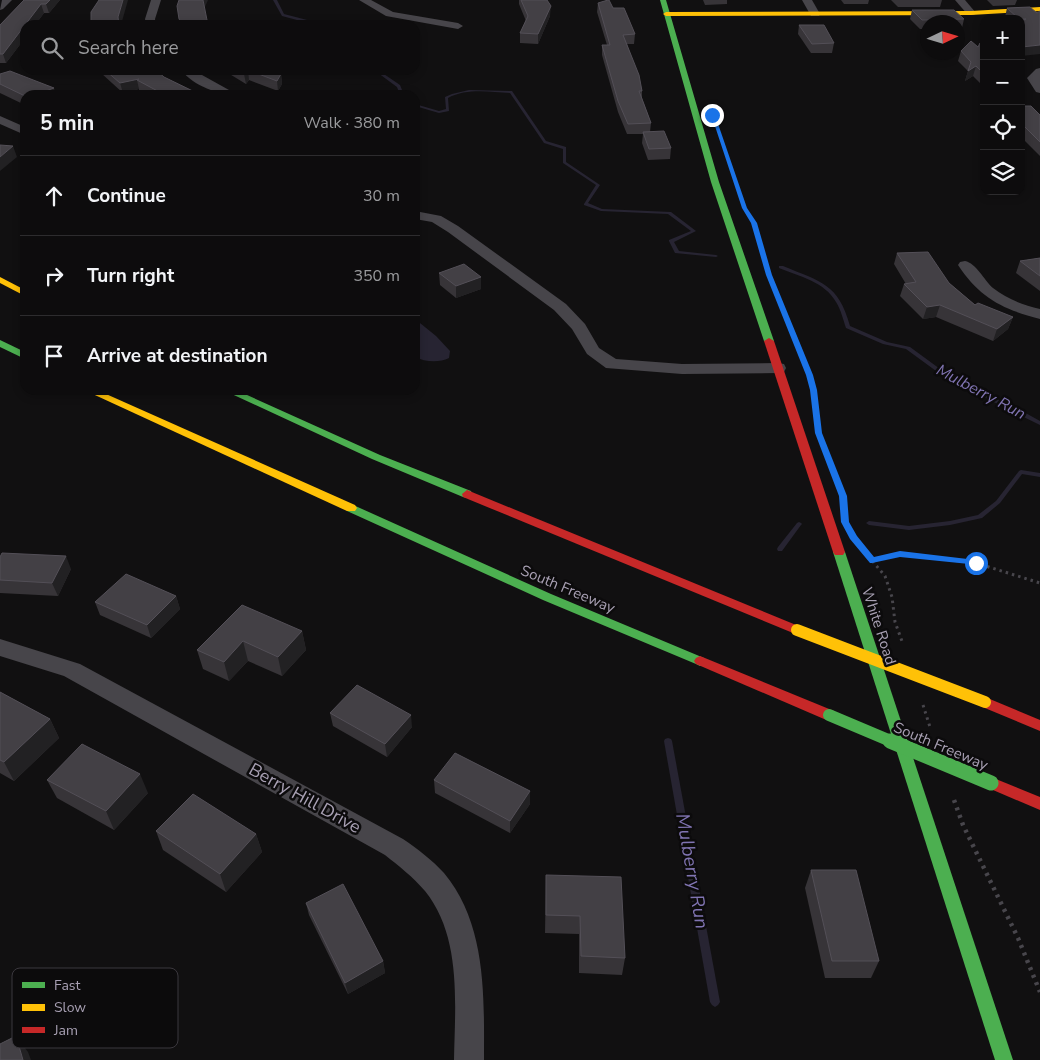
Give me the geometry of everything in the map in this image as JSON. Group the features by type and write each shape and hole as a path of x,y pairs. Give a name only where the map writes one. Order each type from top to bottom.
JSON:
{"main road":[{"name":"White Road","path":"663,0 715,182 778,368 1004,1060"},
{"path":"666,14 971,14 1040,9"},
{"path":"0,280 20,290"},
{"path":"0,343 20,353"},
{"name":"South Freeway","path":"99,395 547,597 1040,804"},
{"path":"239,395 376,457 797,630 985,702 1040,726"}],"street":[{"path":"150,20 156,0"},
{"path":"364,0 390,14 458,26"},
{"path":"807,0 815,14"},
{"path":"960,0 971,14"},
{"path":"1040,71 1033,78 1040,90"},
{"path":"193,75 221,90"},
{"path":"0,120 20,129"},
{"path":"420,216 436,219 453,229 560,307 579,328 593,351 612,364 682,369 778,368"},
{"path":"965,265 975,281 995,298 1026,312 1040,314"},
{"name":"Berry Hill Drive","path":"0,647 72,670 394,847 418,865 439,888 454,913 463,942 469,991 469,1060"},
{"path":"998,1060 1004,1060"}],"path":[{"path":"745,208 754,223 764,261"},
{"path":"772,282 809,375 816,407"},
{"path":"863,549 885,576 892,597 895,622 904,650"},
{"path":"872,560 900,554 976,563 1040,583"},
{"path":"920,696 932,733"},
{"path":"954,798 963,825 1018,938 1040,992"}],"shaded area":[{"path":"420,323 450,351 449,358 441,361 420,359"}],"building":[{"path":"24,0 50,0 46,4 41,4 29,20 20,20 20,32 3,54 0,54 0,25"},
{"path":"99,0 123,0 118,20 91,20 91,12"},
{"path":"179,0 203,0 207,20 180,20 177,6"},
{"path":"521,0 547,0 551,6 538,34 520,33 528,16"},
{"path":"609,0 613,8 624,8 635,34 623,35 639,75 642,91 639,91 651,123 628,124 618,101 602,45 610,45 598,3"},
{"path":"1030,7 1037,13 1040,11 1040,45 1025,47 1025,15 1015,15 1007,8"},
{"path":"912,10 954,10 960,15 920,15 920,18"},
{"path":"799,25 824,25 834,43 812,44"},
{"path":"971,41 978,47 980,43 980,70 976,66 968,71 971,62 965,55 965,47"},
{"path":"10,71 54,88 49,90 20,90 20,94 0,84 0,74"},
{"path":"111,75 162,75 191,90 156,90 137,80 139,79 120,83"},
{"path":"261,75 280,75 277,81"},
{"path":"1025,106 1031,106 1040,115 1040,142 1025,127"},
{"path":"664,131 671,148 649,149 643,132"},
{"path":"0,145 13,146 0,157"},
{"path":"928,252 949,283 975,305 978,303 1013,317 997,329 940,305 927,307 904,284 916,282 897,253"},
{"path":"1040,258 1040,276 1020,261"},
{"path":"464,264 481,277 456,286 439,273"},
{"path":"2,553 66,556 52,583 0,580 0,557"},
{"path":"126,574 176,596 147,625 95,602"},
{"path":"242,605 302,631 278,657 243,641 224,662 197,650"},
{"path":"357,685 411,715 385,744 330,713"},
{"path":"0,692 50,719 4,762 0,760"},
{"path":"82,744 140,774 106,811 47,780"},
{"path":"455,753 530,791 510,821 434,780"},
{"path":"193,794 256,834 220,874 156,831"},
{"path":"811,870 856,870 879,961 832,961"},
{"path":"546,875 621,877 625,958 581,956 580,916 546,915"},
{"path":"343,884 383,961 345,983 306,903"},
{"path":"12,1038 12,1048 20,1048 23,1060 0,1060 0,1044"}],"waterway":[{"name":"Mulberry Run","path":"275,0 283,15 302,20"},
{"name":"Mulberry Run","path":"383,75 399,86 400,90"},
{"name":"Mulberry Run","path":"420,106 439,112 448,110 446,98 453,94 478,90 511,92 545,142 565,148 564,162 598,185 586,204 601,210 669,213 694,231 671,241 677,252 716,256"},
{"name":"Mulberry Run","path":"781,267 825,286 839,301 848,327 885,343 908,348 949,378 1040,423"},
{"name":"Mulberry Run","path":"869,523 909,528 980,517 998,502 1021,472 1040,475"},
{"name":"Mulberry Run","path":"780,549 799,524"},
{"name":"Mulberry Run","path":"668,741 715,1002"}],"traffic: fast":[{"path":"663,0 715,182 769,341"},
{"path":"0,343 20,353"},
{"path":"239,395 376,457 467,494"},
{"path":"351,508 547,597 700,661"},
{"path":"839,552 1004,1060"},
{"path":"829,715 991,783"}],"traffic: slow":[{"path":"666,14 971,13 1040,9"},
{"path":"0,280 20,290"},
{"path":"100,395 351,508"},
{"path":"797,630 985,702"}],"traffic: jam":[{"path":"769,341 839,552"},
{"path":"467,494 797,630"},
{"path":"700,661 829,715"},
{"path":"985,702 1040,726"},
{"path":"991,783 1040,804"}],"route":[{"path":"712,115 739,193 754,223 769,275 809,375 814,390 818,433 843,496 845,522 853,537 872,560 900,554 976,563"}]}
